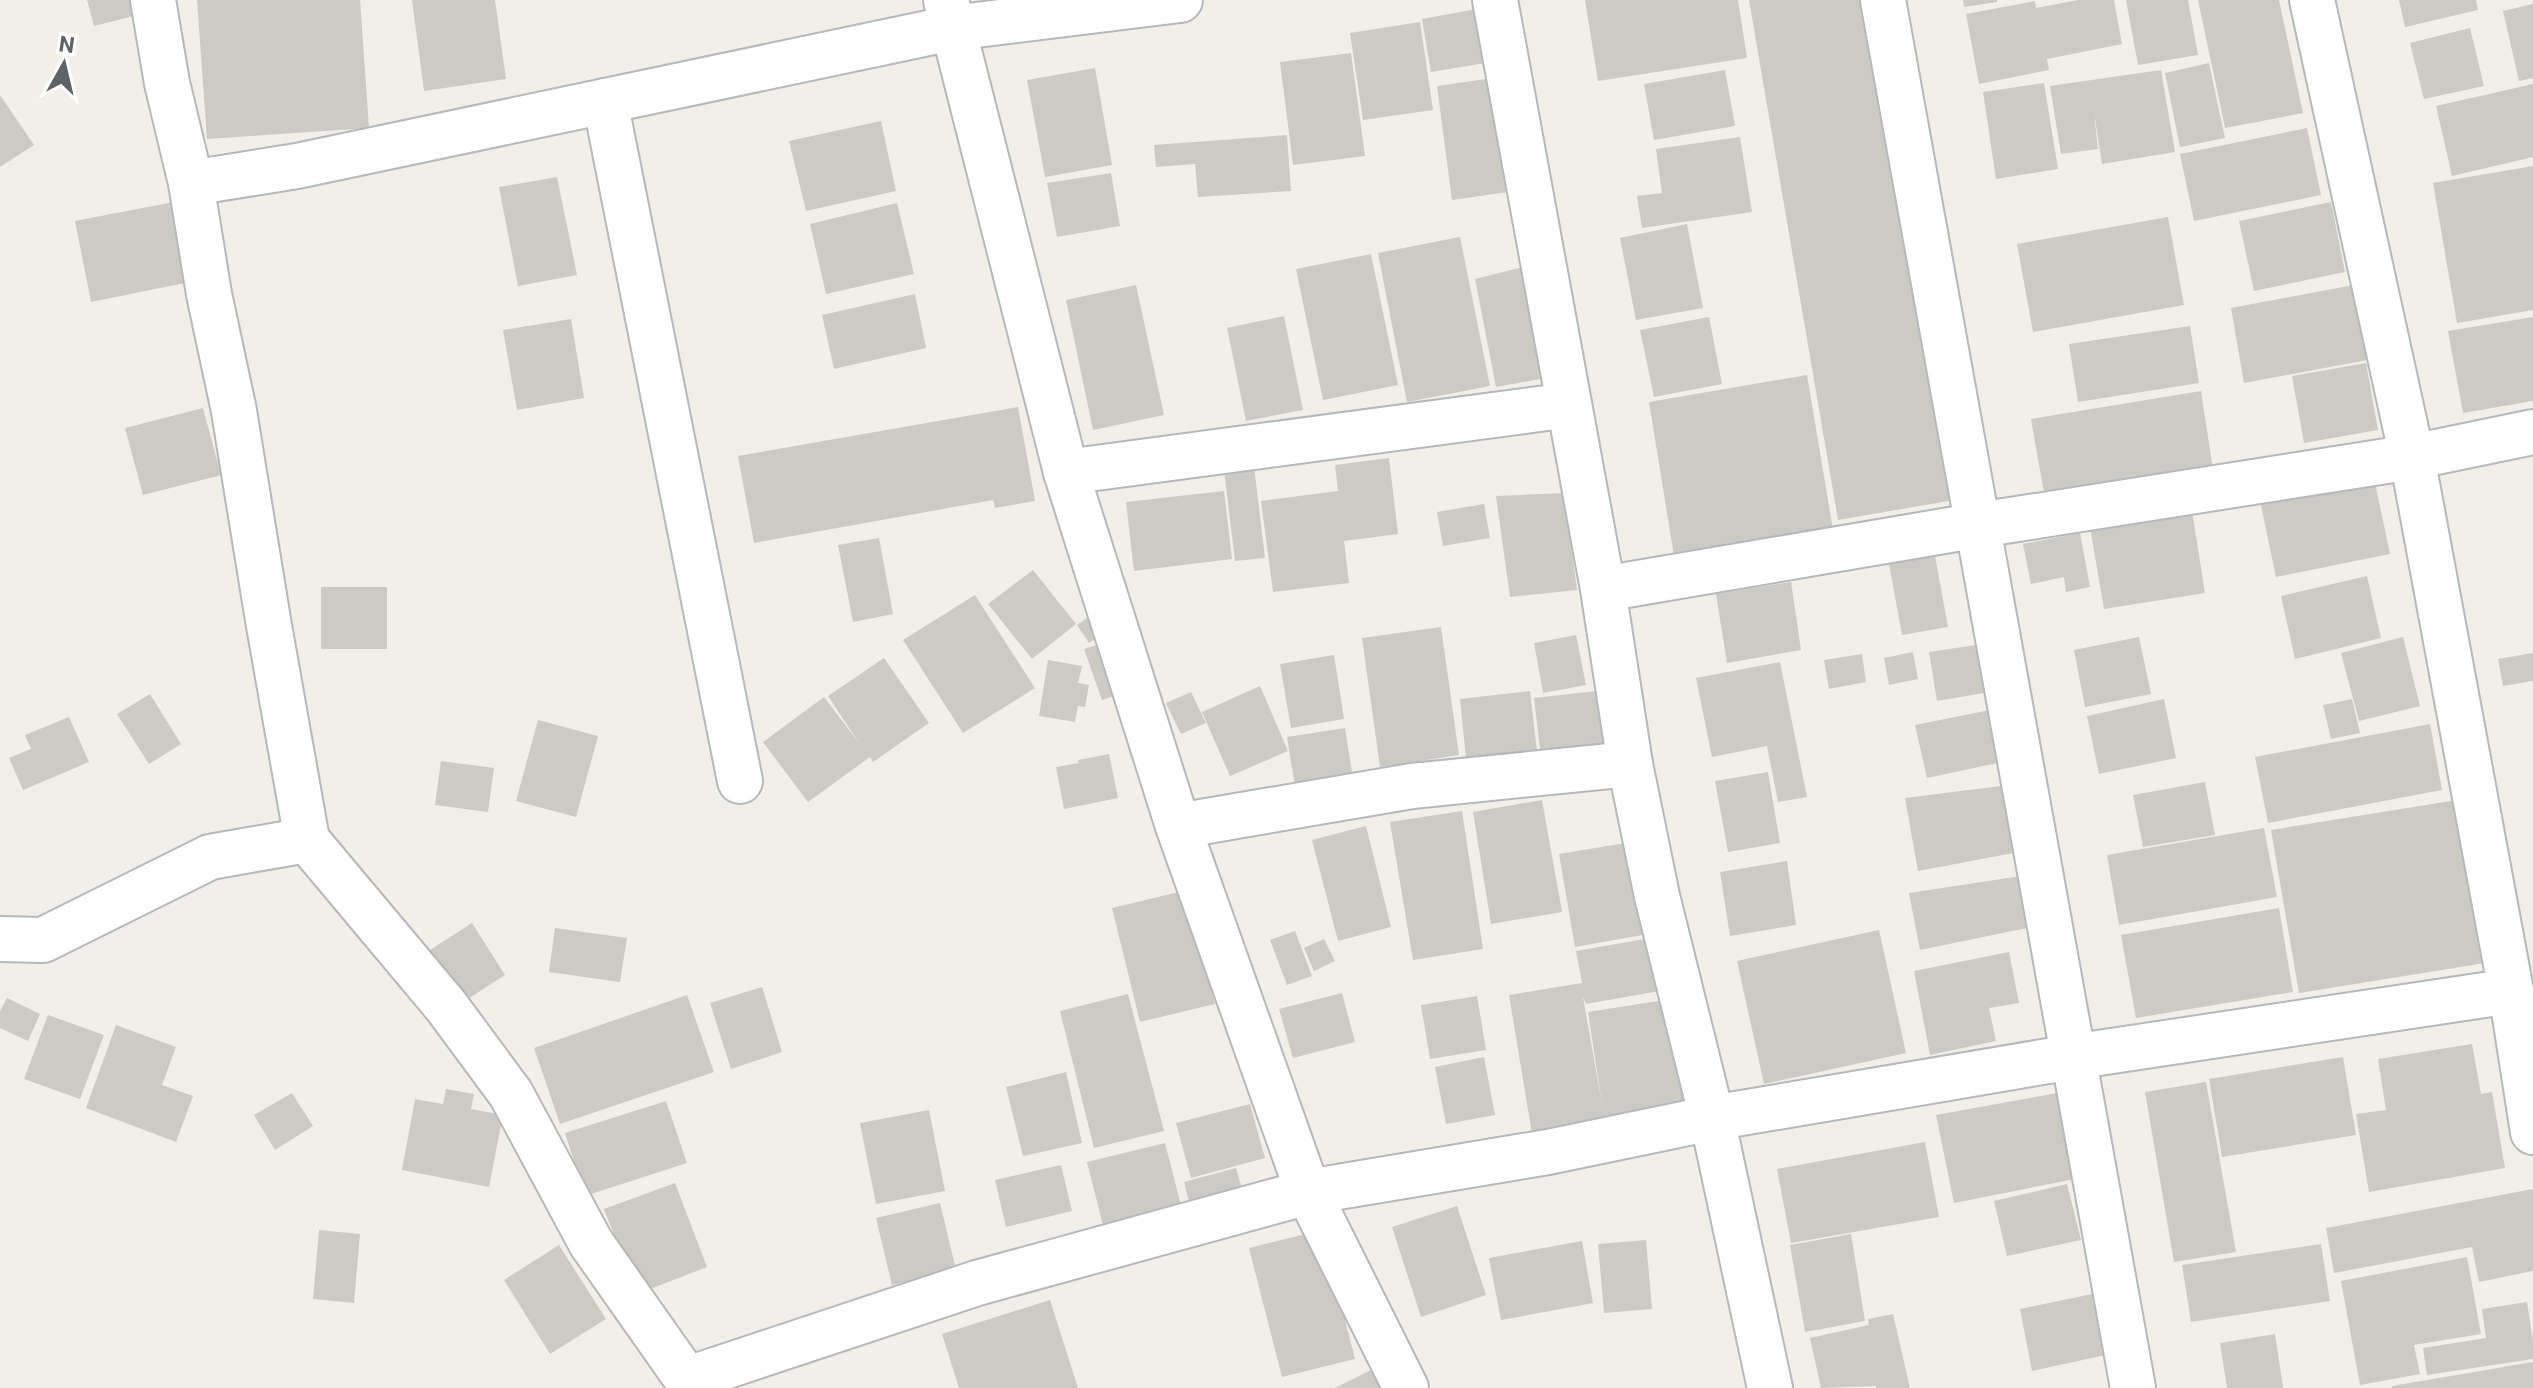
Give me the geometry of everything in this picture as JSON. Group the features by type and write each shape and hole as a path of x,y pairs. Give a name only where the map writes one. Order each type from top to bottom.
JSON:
{"street":[{"path":"153,0 234,411 307,840 446,1006 511,1094 591,1243 691,1384 977,1283 1308,1192 1548,1152 1712,1118 2072,1057 2511,991"},
{"path":"191,183 297,166 605,101 949,14 1180,0"},
{"path":"1495,0 1603,589 1630,764 1657,896 1712,1118 1770,1388"},
{"path":"1883,0 2133,1388"},
{"path":"2312,0 2412,457 2511,991 2527,1058 2533,1132"},
{"path":"949,14 1066,472 1178,826 1308,1192 1406,1388"},
{"path":"605,101 740,781"},
{"path":"1066,472 1569,405"},
{"path":"1603,589 1979,525 2412,457 2533,432"},
{"path":"1178,826 1412,786 1630,764"},
{"path":"0,939 43,940 210,857 307,840"}],"building":[{"path":"87,0 147,0 150,12 94,26"},
{"path":"197,0 360,0 369,128 207,139"},
{"path":"412,0 495,0 506,79 424,91"},
{"path":"1585,0 1738,0 1747,58 1598,81"},
{"path":"1749,0 1859,0 1960,499 1838,520"},
{"path":"1963,0 1997,0 1997,2 1964,7"},
{"path":"2078,0 2114,0 2122,44 2047,59 2049,70 1979,84 1966,14 2035,1 2036,8"},
{"path":"2126,0 2188,0 2198,55 2138,65"},
{"path":"2198,0 2279,0 2303,113 2225,128"},
{"path":"2399,0 2476,0 2478,10 2405,27"},
{"path":"2533,4 2533,78 2519,81 2503,11"},
{"path":"1482,8 1491,62 1431,72 1422,19"},
{"path":"1420,22 1433,110 1363,120 1350,33"},
{"path":"2470,28 2484,86 2424,99 2410,43"},
{"path":"1351,53 1365,156 1293,165 1280,62"},
{"path":"2209,63 2225,138 2180,147 2165,73"},
{"path":"1095,68 1112,165 1045,177 1027,80"},
{"path":"1725,70 1735,126 1654,140 1644,84"},
{"path":"2161,70 2175,152 2102,164 2094,112 2098,149 2061,154 2050,86"},
{"path":"1493,78 1508,192 1452,200 1437,86"},
{"path":"2044,83 2058,169 1996,179 1983,92"},
{"path":"2533,84 2533,157 2452,176 2436,106"},
{"path":"0,95 34,145 0,167"},
{"path":"881,121 896,191 806,211 789,141"},
{"path":"2307,128 2321,195 2194,221 2180,154"},
{"path":"1287,135 1291,191 1198,197 1195,164 1156,167 1154,145"},
{"path":"1740,137 1752,212 1642,228 1637,196 1662,193 1656,149"},
{"path":"2533,166 2533,310 2457,323 2433,183"},
{"path":"1111,173 1120,226 1057,237 1047,183"},
{"path":"557,177 577,275 518,286 499,187"},
{"path":"179,201 195,281 91,302 75,221"},
{"path":"2331,202 2345,272 2254,291 2239,221"},
{"path":"897,203 914,274 826,294 810,224"},
{"path":"2168,217 2184,305 2033,332 2017,244"},
{"path":"1687,224 1703,308 1636,320 1620,238"},
{"path":"1460,237 1490,386 1407,402 1378,253"},
{"path":"1371,254 1398,385 1323,400 1296,269"},
{"path":"1527,266 1551,377 1496,387 1475,279"},
{"path":"2359,284 2373,359 2244,383 2231,308"},
{"path":"1136,285 1164,415 1093,430 1066,300"},
{"path":"915,294 926,348 834,369 822,315"},
{"path":"1284,316 1303,410 1246,421 1227,328"},
{"path":"1709,317 1722,384 1654,397 1640,330"},
{"path":"2533,317 2533,401 2463,413 2448,331"},
{"path":"571,319 584,398 517,410 503,330"},
{"path":"2190,326 2199,383 2078,402 2069,344"},
{"path":"2366,363 2378,430 2304,443 2292,376"},
{"path":"1807,375 1833,530 1674,556 1649,402"},
{"path":"2201,391 2215,483 2047,510 2031,419"},
{"path":"1018,407 1035,501 995,508 993,500 754,543 738,456"},
{"path":"203,408 221,475 143,495 125,428"},
{"path":"1389,458 1398,534 1344,541 1349,583 1273,592 1261,501 1338,491 1335,465"},
{"path":"1254,466 1265,558 1235,561 1224,470"},
{"path":"2373,473 2390,554 2276,577 2259,496"},
{"path":"1224,491 1232,559 1134,571 1126,502"},
{"path":"1564,493 1577,590 1510,597 1496,496"},
{"path":"1484,504 1490,538 1443,546 1437,512"},
{"path":"2192,511 2205,593 2104,609 2090,527"},
{"path":"2080,533 2090,587 2066,592 2064,577 2031,584 2023,544"},
{"path":"879,538 893,614 853,622 838,545"},
{"path":"1935,556 1948,627 1902,635 1889,564"},
{"path":"1033,570 1076,624 1032,659 988,604"},
{"path":"2367,576 2381,638 2295,659 2281,596"},
{"path":"1791,582 1801,650 1727,663 1716,594"},
{"path":"321,587 387,587 387,649 321,649"},
{"path":"975,595 1035,688 963,733 903,640"},
{"path":"1097,611 1110,630 1089,643 1077,625"},
{"path":"1441,627 1459,755 1380,767 1362,638"},
{"path":"1576,635 1586,685 1543,693 1534,643"},
{"path":"2139,637 2151,694 2085,707 2074,650"},
{"path":"2403,637 2420,706 2359,721 2341,653"},
{"path":"1111,640 1129,691 1102,700 1084,649"},
{"path":"1976,645 1984,693 1937,701 1929,652"},
{"path":"1913,652 1918,679 1889,685 1884,658"},
{"path":"2533,653 2533,681 2503,686 2498,659"},
{"path":"1862,654 1866,682 1829,689 1824,660"},
{"path":"1334,655 1344,719 1291,728 1280,664"},
{"path":"884,658 929,723 873,762 870,757 808,802 763,742 824,697 859,743 828,696"},
{"path":"1048,660 1082,666 1078,683 1089,685 1085,707 1078,706 1075,722 1039,716"},
{"path":"1780,662 1807,797 1778,802 1767,746 1712,757 1696,678"},
{"path":"1260,686 1288,751 1230,776 1202,712"},
{"path":"1614,689 1621,748 1541,757 1534,698"},
{"path":"1530,691 1538,760 1467,768 1460,699"},
{"path":"1191,692 1206,723 1181,734 1166,703"},
{"path":"150,694 181,744 149,764 117,714"},
{"path":"2164,699 2176,758 2099,774 2087,716"},
{"path":"2352,699 2360,733 2331,739 2323,705"},
{"path":"1990,710 2002,762 1927,778 1915,725"},
{"path":"69,717 89,762 23,790 9,758 31,749 25,735"},
{"path":"538,720 598,736 576,817 516,801"},
{"path":"2430,724 2442,790 2268,823 2255,757"},
{"path":"1345,728 1355,791 1297,799 1287,737"},
{"path":"1109,754 1118,798 1064,809 1056,767"},
{"path":"441,761 494,768 488,812 435,805"},
{"path":"1768,772 1780,843 1728,852 1715,781"},
{"path":"2205,782 2215,835 2143,847 2133,795"},
{"path":"2009,785 2024,851 1918,871 1905,798"},
{"path":"1542,800 1562,912 1491,924 1473,812"},
{"path":"2457,800 2485,963 2299,993 2271,830"},
{"path":"1462,811 1483,949 1413,960 1390,822"},
{"path":"1366,826 1391,927 1338,941 1312,840"},
{"path":"2264,828 2277,897 2119,925 2107,855"},
{"path":"1638,841 1654,933 1575,947 1559,854"},
{"path":"1787,861 1796,925 1730,936 1720,872"},
{"path":"2028,875 2036,926 1920,950 1909,893"},
{"path":"1187,890 1215,1004 1140,1022 1112,908"},
{"path":"2279,908 2293,992 2136,1018 2121,935"},
{"path":"472,923 505,975 463,1002 430,950"},
{"path":"555,928 627,938 620,982 549,972"},
{"path":"1879,930 1906,1053 1764,1084 1737,961"},
{"path":"1295,931 1312,976 1287,985 1270,940"},
{"path":"1656,937 1665,990 1586,1004 1583,997 1602,1104 1588,1012 1671,999 1689,1109 1532,1134 1509,995 1582,983 1576,951"},
{"path":"1324,939 1335,961 1314,971 1304,948"},
{"path":"2009,952 2019,1003 1989,1008 1996,1041 1930,1055 1914,971"},
{"path":"762,987 782,1052 731,1069 710,1003"},
{"path":"1342,993 1355,1042 1293,1058 1279,1009"},
{"path":"1128,994 1164,1131 1094,1148 1060,1011"},
{"path":"687,995 714,1072 560,1124 534,1048"},
{"path":"1477,996 1486,1050 1430,1059 1421,1005"},
{"path":"7,998 40,1014 28,1041 0,1028 0,1011"},
{"path":"48,1015 104,1035 80,1099 24,1079"},
{"path":"116,1025 176,1047 162,1085 193,1096 176,1142 86,1108"},
{"path":"2472,1044 2481,1094 2492,1092 2505,1168 2369,1192 2356,1114 2386,1110 2378,1059"},
{"path":"1484,1057 1495,1115 1446,1124 1435,1067"},
{"path":"2343,1057 2356,1135 2222,1157 2209,1079"},
{"path":"1066,1072 1082,1143 1023,1156 1006,1087"},
{"path":"2206,1082 2236,1252 2174,1262 2145,1092"},
{"path":"446,1089 474,1094 471,1109 503,1115 489,1187 402,1170 415,1099 443,1104"},
{"path":"2063,1092 2080,1178 1954,1203 1936,1115"},
{"path":"292,1093 313,1126 275,1150 254,1115"},
{"path":"666,1101 687,1163 585,1196 565,1133"},
{"path":"1250,1104 1265,1158 1191,1178 1176,1123"},
{"path":"929,1110 945,1191 876,1204 860,1123"},
{"path":"1925,1142 1939,1217 1791,1243 1777,1169"},
{"path":"1165,1143 1185,1221 1107,1241 1087,1162"},
{"path":"1061,1165 1072,1211 1006,1227 995,1180"},
{"path":"1236,1168 1244,1196 1191,1210 1184,1182"},
{"path":"675,1183 707,1267 637,1294 604,1209"},
{"path":"2067,1184 2081,1240 2007,1256 1994,1201"},
{"path":"2533,1189 2533,1271 2479,1282 2472,1247 2334,1273 2326,1228"},
{"path":"940,1203 956,1270 892,1285 876,1218"},
{"path":"1457,1206 1486,1295 1421,1317 1392,1227"},
{"path":"319,1230 360,1234 354,1303 313,1299"},
{"path":"1322,1230 1355,1359 1282,1377 1249,1248"},
{"path":"1851,1234 1865,1321 1805,1332 1790,1245"},
{"path":"1646,1240 1652,1309 1604,1313 1598,1244"},
{"path":"1582,1241 1593,1303 1501,1320 1489,1258"},
{"path":"2321,1244 2330,1301 2191,1322 2182,1265"},
{"path":"559,1245 606,1319 550,1354 504,1280"},
{"path":"2467,1257 2481,1334 2414,1345 2420,1374 2360,1385 2341,1281"},
{"path":"2097,1293 2110,1354 2032,1371 2020,1309"},
{"path":"1050,1300 1078,1388 959,1388 942,1334"},
{"path":"2527,1302 2533,1359 2427,1375 2423,1348 2486,1338 2482,1309"},
{"path":"1893,1314 1910,1388 1821,1388 1810,1338 1869,1325 1868,1319"},
{"path":"2275,1334 2283,1388 2227,1388 2220,1343"},
{"path":"2533,1362 2533,1388 2392,1388 2392,1386"},
{"path":"1373,1369 1383,1388 1335,1388"}]}
